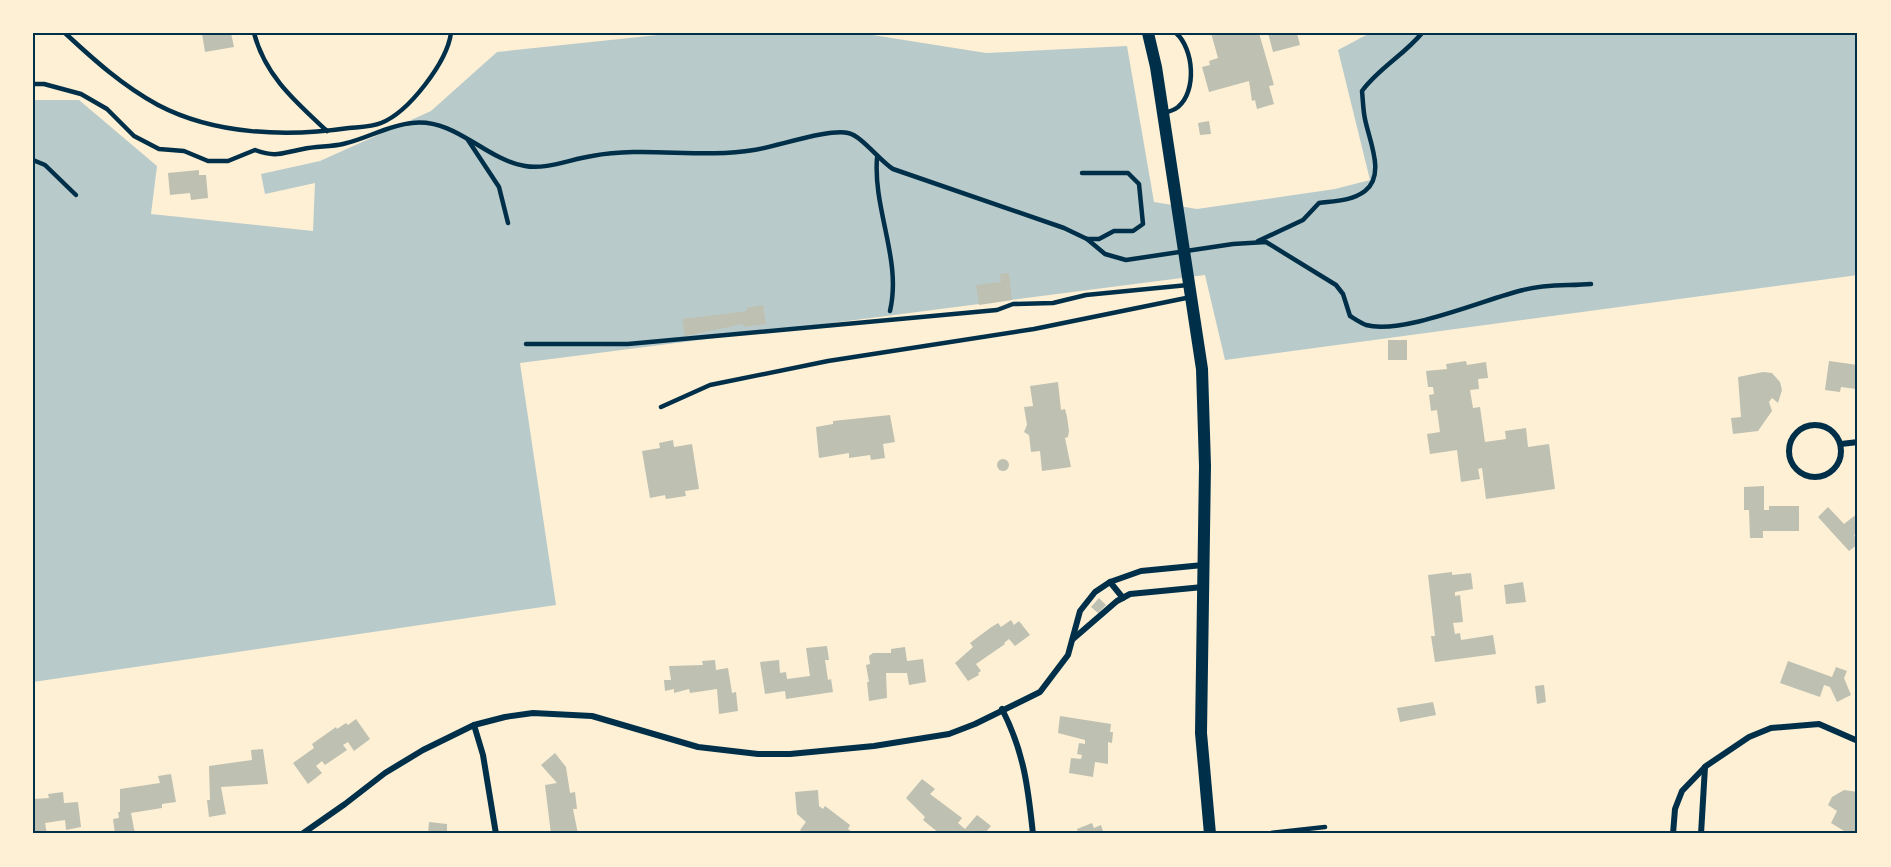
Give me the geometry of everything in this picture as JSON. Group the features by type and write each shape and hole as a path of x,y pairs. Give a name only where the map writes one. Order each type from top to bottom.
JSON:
{"main road":[{"path":"1148,33 1156,67 1162,115 1183,228 1200,348 1203,397 1201,733 1210,834"}],"street":[{"path":"1823,426 1834,432 1841,444 1842,454 1838,465 1825,476 1812,477 1801,473 1790,457 1792,439 1805,427 1823,426"},
{"path":"1841,444 1858,442"},
{"path":"302,834 385,773 423,750 474,725 533,713 592,716 698,747 790,754 874,746 949,734 975,724 1040,692 1068,655 1080,611 1095,592 1110,582 1141,571 1203,565"},
{"path":"1110,582 1122,598"},
{"path":"1072,639 1122,598 1143,591 1203,587"},
{"path":"1002,709 1022,756 1029,784 1033,834"},
{"path":"1673,834 1675,809 1682,791 1706,766 1731,747 1771,728 1819,724 1858,741"},
{"path":"474,725 483,755 496,834"},
{"path":"1701,834 1706,766"}],"lane":[{"path":"65,33 102,69 159,106 220,128 309,134 381,123 421,92 449,45 451,33"},
{"path":"254,33 259,54 281,88 327,131"},
{"path":"1162,115 1178,107 1187,94 1190,77 1189,56 1176,33"},
{"path":"1253,243 1303,220 1319,203 1344,200 1366,191 1374,177 1374,166 1364,118 1362,91 1373,77 1408,50 1422,33"},
{"path":"33,84 44,84 81,94 107,109 134,136 159,149 184,151 208,161 228,161 255,150 273,156 304,148 342,144 412,123 434,123 501,158 526,167 556,164 624,151 719,153 751,151 829,133 848,133 867,145 877,158 893,169 912,177 942,184 1000,207 1064,228 1087,239 1105,254 1126,260 1266,242 1336,285 1350,316 1366,325 1393,325 1461,311 1499,297 1551,284 1591,284"},
{"path":"467,139 499,187 508,223"},
{"path":"877,158 875,174 879,204 894,276 890,310"},
{"path":"33,160 45,165 76,195"},
{"path":"1082,173 1128,172 1139,184 1142,205 1143,224 1133,231 1114,231 1099,239 1087,239"},
{"path":"526,344 652,342 997,310 1013,304 1053,303 1086,295 1191,287"},
{"path":"661,407 710,385 828,361 1034,329 1191,287"},
{"path":"1262,834 1325,827"}],"shaded area":[{"path":"677,33 860,33 986,53 1127,46 1154,202 1197,209 1335,189 1370,180 1338,50 1370,33 1858,33 1858,275 1225,360 1205,275 520,363 556,605 33,682 33,100 79,100 157,166 151,214 313,231 315,183 265,194 261,174 320,161 431,111 497,52"}],"building":[{"path":"202,33 231,33 234,47 205,52"},
{"path":"1211,33 1259,33 1274,85 1269,86 1274,104 1257,109 1255,100 1252,101 1249,81 1209,92 1202,67 1210,65 1209,61 1218,58"},
{"path":"1268,33 1297,33 1300,45 1273,52"},
{"path":"1209,121 1211,134 1200,135 1198,123"},
{"path":"199,170 199,175 206,175 208,198 191,200 190,193 170,195 168,173"},
{"path":"1009,273 1012,300 979,305 976,285 1001,282 1000,274"},
{"path":"763,305 766,324 744,327 743,324 685,336 682,319 747,311 746,308"},
{"path":"1388,340 1407,340 1407,360 1388,360"},
{"path":"1466,361 1467,365 1486,362 1488,378 1478,379 1479,389 1470,390 1473,408 1480,407 1485,442 1506,439 1505,431 1526,428 1528,447 1549,444 1555,489 1486,499 1482,468 1478,469 1480,479 1461,482 1457,450 1430,454 1427,434 1440,432 1437,410 1431,411 1429,395 1434,394 1433,387 1428,387 1426,371 1447,369 1446,364"},
{"path":"1829,361 1858,365 1858,396 1855,396 1856,389 1841,387 1840,392 1825,390"},
{"path":"1763,372 1772,373 1780,382 1782,390 1778,403 1772,398 1769,402 1772,411 1758,431 1733,434 1731,418 1741,417 1738,377"},
{"path":"1058,382 1061,410 1065,409 1067,417 1069,431 1068,437 1065,438 1071,467 1042,471 1040,451 1031,452 1029,435 1024,432 1027,425 1024,407 1033,406 1030,386"},
{"path":"890,415 895,442 883,444 885,458 871,460 870,455 849,458 849,453 819,458 816,427 833,424 833,421"},
{"path":"673,440 674,447 692,444 699,489 685,491 686,496 666,499 665,495 650,498 642,451 660,448 659,443"},
{"path":"1005,459 1009,465 1005,471 1001,471 997,463"},
{"path":"1764,486 1764,510 1769,510 1769,506 1799,506 1799,531 1763,531 1763,538 1750,538 1749,510 1744,510 1744,487"},
{"path":"1828,507 1844,524 1858,513 1858,532 1854,535 1858,544 1849,551 1818,517"},
{"path":"1452,572 1452,575 1471,573 1473,589 1455,592 1455,596 1460,595 1463,622 1453,623 1455,634 1460,633 1461,640 1493,635 1496,654 1435,662 1431,636 1435,636 1428,575"},
{"path":"1523,582 1526,602 1506,604 1504,585"},
{"path":"1099,598 1106,605 1098,613 1091,607"},
{"path":"1011,620 1014,625 1019,621 1030,635 1015,646 1009,639 976,664 981,671 979,675 968,681 955,663 973,647 970,643 998,623 1001,627"},
{"path":"827,646 829,660 825,660 828,680 831,679 833,692 786,699 785,691 765,694 760,662 779,660 780,673 786,672 787,679 810,676 806,648"},
{"path":"905,647 907,661 923,659 926,682 909,685 907,673 886,673 887,698 869,701 866,665 870,664 869,656 873,653 891,653 891,649"},
{"path":"715,660 716,670 728,668 732,693 736,692 738,711 719,714 717,689 690,693 689,689 674,693 674,689 665,691 664,680 671,680 669,666 703,665 702,661"},
{"path":"1788,661 1832,677 1836,667 1847,671 1844,678 1851,695 1837,702 1830,687 1824,685 1820,697 1780,683"},
{"path":"1544,685 1546,702 1537,704 1535,686"},
{"path":"1433,702 1436,715 1400,722 1397,708"},
{"path":"1060,716 1111,724 1110,732 1113,732 1112,743 1108,742 1108,764 1095,762 1093,777 1069,773 1071,758 1081,759 1082,755 1077,754 1079,743 1085,744 1085,740 1058,733"},
{"path":"356,719 370,739 354,751 348,742 343,745 347,750 325,765 322,761 316,766 322,773 308,784 293,763 314,748 312,744 336,727 337,729 346,723 348,725"},
{"path":"263,749 268,784 221,787 226,814 209,817 207,800 210,800 209,766 252,760 251,750"},
{"path":"555,753 566,767 570,793 575,792 577,809 573,809 578,834 551,834 545,785 557,783 541,765"},
{"path":"171,774 176,802 162,804 162,808 131,813 135,834 115,834 113,819 119,818 120,789 160,783 158,776"},
{"path":"922,779 935,789 930,794 962,818 958,823 965,829 977,815 991,826 984,834 940,834 923,820 925,817 906,798"},
{"path":"818,790 819,806 823,809 825,806 850,825 848,829 855,834 806,834 800,830 806,822 797,814 795,792"},
{"path":"1844,790 1858,792 1858,834 1849,834 1831,823 1837,811 1828,805 1832,797"},
{"path":"63,792 64,803 78,802 81,827 66,830 65,820 45,823 47,834 33,834 33,799 49,798 48,794"},
{"path":"429,822 447,824 447,834 428,834"},
{"path":"1092,823 1094,828 1101,825 1104,834 1078,834 1077,829"}]}
